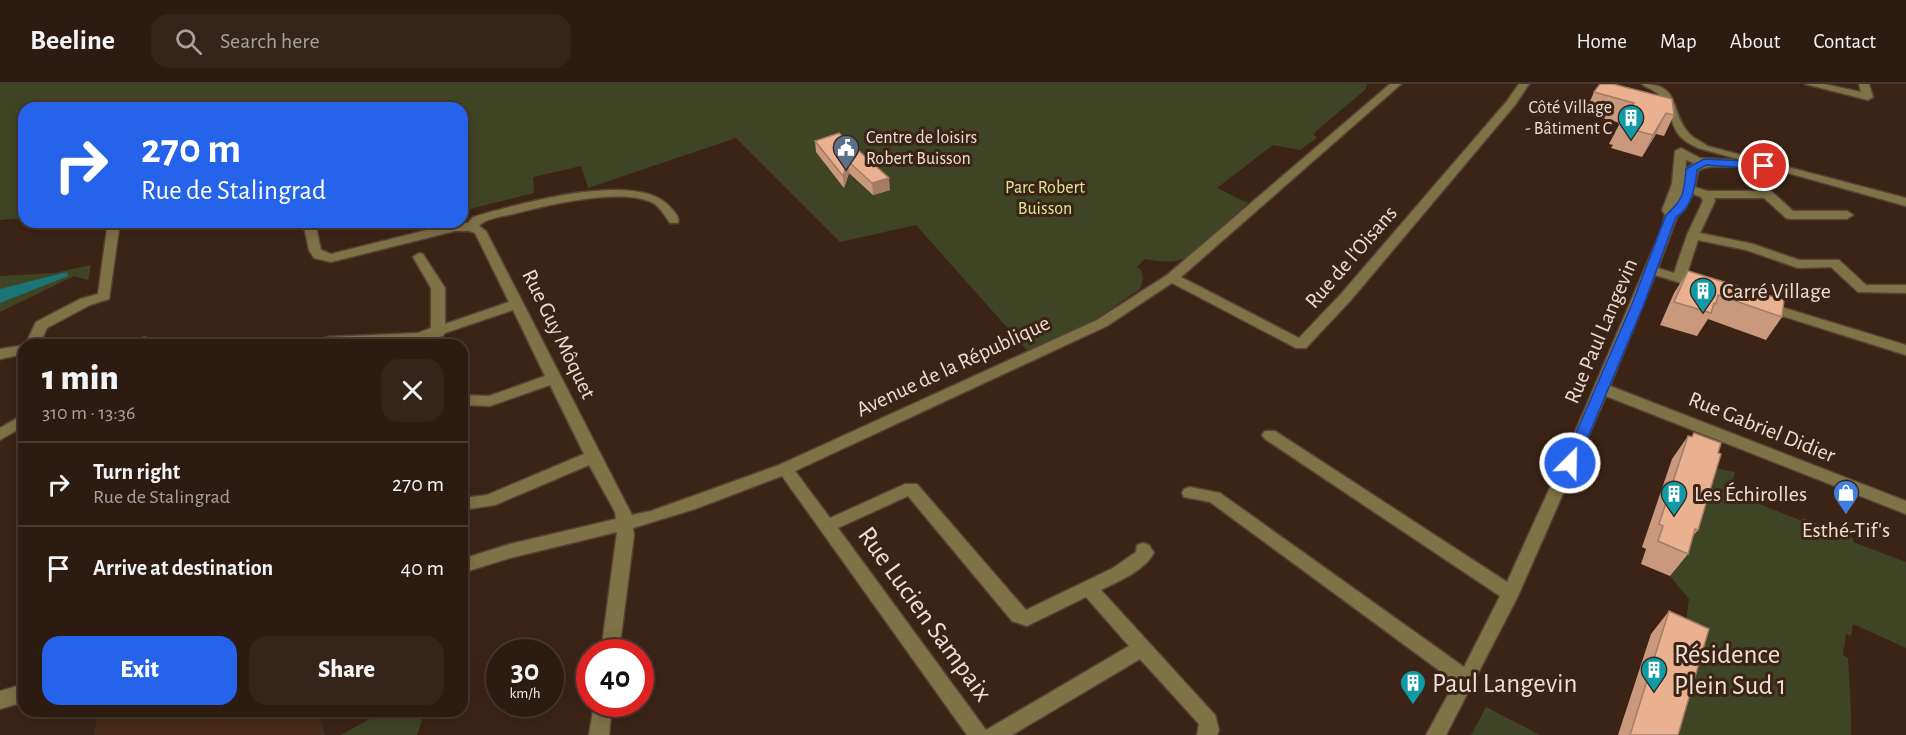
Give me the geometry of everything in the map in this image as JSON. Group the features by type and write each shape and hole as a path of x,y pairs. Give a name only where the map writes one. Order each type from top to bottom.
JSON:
{"street":[{"name":"Avenue de la République","path":"468,564 510,551 689,505 785,469 1102,323 1172,278 1396,84"},
{"name":"Rue de l'Oisans","path":"1172,278 1301,345 1353,289 1511,103 1524,84"},
{"path":"1810,84 1868,97 1864,84"},
{"path":"1652,85 1667,95 1684,135 1706,147 1719,158 1709,162"},
{"name":"Rue Paul Langevin","path":"1671,215 1668,210 1678,184 1680,127"},
{"path":"1780,168 1709,162 1687,156 1681,149 1688,144 1706,147 1906,202"},
{"name":"Rue Paul Langevin","path":"1436,735 1509,593 1574,455 1651,270 1671,215 1679,211 1689,190 1692,169 1709,162"},
{"path":"1678,184 1706,195 1767,194 1790,215 1847,215"},
{"path":"468,227 487,216 556,200 625,193 653,198 660,202 674,220"},
{"path":"1679,279 1709,201 1706,195"},
{"name":"Rue Guy Môquet","path":"471,227 480,231 592,458 623,513 626,535 612,639"},
{"path":"310,228 318,255 331,258 450,228"},
{"path":"35,339 41,325 85,302 104,296 113,229"},
{"path":"1694,235 1749,247 1798,264 1834,263 1863,289 1906,289"},
{"path":"419,257 438,288 438,333"},
{"path":"1651,270 1713,290"},
{"path":"1747,300 1906,350"},
{"path":"383,339 419,337 438,333 517,304"},
{"path":"0,354 18,350"},
{"path":"468,400 490,401 553,378"},
{"name":"Rue Gabriel Didier","path":"1601,388 1906,508"},
{"path":"0,435 18,423"},
{"path":"1270,435 1509,593"},
{"path":"468,503 489,501 592,458"},
{"name":"Rue Lucien Sampaix","path":"785,469 979,735"},
{"name":"Rue Lucien Sampaix","path":"827,526 911,488 1018,616 1027,618 1119,573 1143,556 1145,553 1143,550"},
{"path":"1190,493 1214,497 1466,679"},
{"path":"1088,588 1208,721 1207,735"},
{"path":"994,735 1142,648"},
{"path":"0,700 18,695"},
{"path":"599,735 601,717"}],"shaded area":[{"path":"97,717 319,717 325,735 94,735"}],"green space":[{"name":"Parc Robert Buisson","path":"0,84 1367,84 1366,89 1315,132 1314,135 1317,138 1300,150 1273,145 1217,188 1248,203 1191,255 1175,261 1145,259 1137,267 1141,270 1143,279 1140,289 1087,325 1028,351 916,225 840,242 736,138 588,188 581,166 533,177 534,193 468,210 468,102 18,102 18,218 0,220"},
{"path":"91,265 88,280 74,276 0,312 0,276 55,273"},
{"path":"1705,466 1735,472 1729,492 1802,521 1803,518 1853,538 1853,542 1906,562 1906,648 1853,624 1851,636 1846,634 1843,655 1848,658 1851,735 1672,735 1689,599 1670,576"},
{"path":"1486,707 1540,735 1471,735"},
{"path":"373,717 423,717 417,735 341,735"}],"water":[{"path":"67,272 68,276 0,303 0,289"}],"building":[{"path":"1600,84 1613,84 1672,99 1674,115 1666,113 1653,135 1622,127 1623,124 1619,123 1634,103 1594,92"},
{"path":"839,133 889,178 872,183 848,161 843,176 815,141"},
{"path":"1688,271 1784,300 1782,317 1718,295 1711,313 1674,302"},
{"path":"1694,433 1721,443 1718,453 1721,454 1698,530 1695,529 1688,554 1658,541 1663,526 1659,524 1688,436 1692,437"},
{"path":"1669,611 1709,629 1678,735 1630,735"}],"place":[{"name":"Côté Village - Bâtiment C","path":"1631,141"},
{"name":"Centre de loisirs Robert Buisson","path":"846,171"},
{"name":"Carré Village","path":"1703,314"},
{"name":"Esthé-Tif's","path":"1846,516"},
{"name":"Les Échirolles","path":"1674,517"},
{"name":"Résidence Plein Sud 1","path":"1654,693"},
{"name":"Paul Langevin","path":"1413,706"}],"route":[{"path":"1570,463 1658,255 1671,215 1679,211 1689,190 1692,169 1704,162 1764,166"}]}
